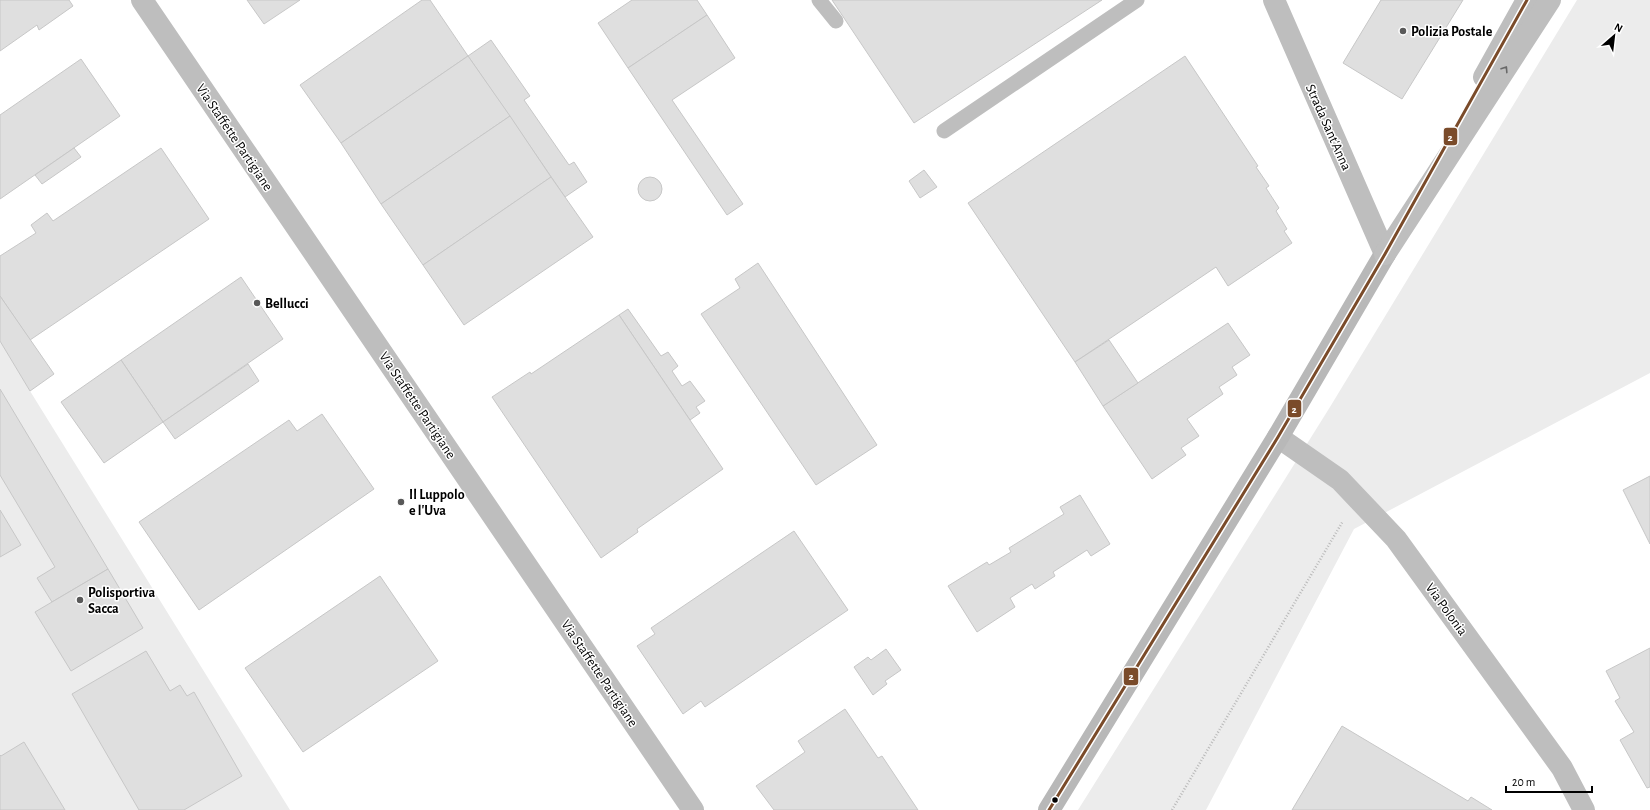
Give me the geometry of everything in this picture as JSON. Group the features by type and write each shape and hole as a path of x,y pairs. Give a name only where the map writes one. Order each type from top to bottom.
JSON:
{"main road":[{"name":"Via Staffette Partigiane","path":"142,0 693,810"},
{"name":"Strada Sant'Anna","path":"1274,0 1385,254"},
{"path":"1049,810 1278,437 1385,254 1527,0"},
{"path":"1385,254 1550,0"},
{"name":"Via Polonia","path":"1278,437 1340,480 1396,539 1562,768 1584,810"}],"lane":[{"path":"819,0 836,21"},
{"path":"944,130 1137,0"}],"path":[{"path":"1172,810 1357,497"}],"shaded area":[{"path":"1577,0 1650,0 1650,373 1354,529 1206,810 1078,810 1330,407"},
{"name":"Polisportiva Sacca","path":"0,341 30,391 290,810 0,810"}],"building":[{"path":"0,0 69,0 73,6 39,30 37,25 0,51"},
{"path":"247,0 300,0 264,24"},
{"path":"422,0 430,0 468,56 341,143 300,85"},
{"path":"632,0 697,0 707,15 628,68 598,23"},
{"path":"832,0 1102,0 914,123"},
{"name":"Polizia Postale","path":"1381,0 1463,0 1402,99 1343,63"},
{"path":"707,15 735,58 672,100 743,204 727,215 628,68"},
{"path":"491,40 530,96 524,100 569,165 574,162 587,182 565,197 468,56"},
{"path":"468,56 510,116 381,204 341,143"},
{"path":"1185,56 1258,166 1256,167 1269,186 1266,188 1279,208 1276,211 1287,229 1284,231 1292,243 1228,286 1216,267 1075,362 968,203"},
{"path":"81,59 120,116 0,199 0,115"},
{"path":"510,116 551,177 423,265 381,204"},
{"path":"74,148 81,157 42,184 35,175"},
{"path":"161,148 209,219 30,340 0,296 0,256 36,233 31,225 47,213 53,221"},
{"path":"924,170 937,187 920,198 909,181"},
{"path":"551,177 593,237 464,325 423,265"},
{"path":"650,177 658,181 662,189 658,197 650,201 642,197 638,189 642,181"},
{"path":"758,263 877,445 816,485 701,314 740,288 735,279"},
{"path":"241,277 283,339 163,422 121,360"},
{"path":"0,296 54,374 30,391 0,341"},
{"path":"628,309 661,356 668,352 678,366 672,371 682,386 690,381 705,401 696,407 700,413 690,420 619,315"},
{"path":"619,315 723,469 637,529 638,532 601,558 492,397 530,372 531,374"},
{"path":"1228,323 1250,355 1232,367 1237,375 1219,387 1223,394 1187,419 1199,436 1181,448 1186,455 1152,479 1103,406"},
{"path":"1109,340 1138,383 1103,406 1075,362"},
{"path":"121,360 163,422 104,463 61,402"},
{"path":"248,364 259,381 175,439 163,422"},
{"path":"0,389 108,569 52,602 37,578 55,567 0,475"},
{"path":"322,414 374,489 199,610 139,522 289,420 297,431"},
{"path":"1650,476 1650,544 1623,490"},
{"path":"1080,495 1110,544 1091,556 1087,550 1053,572 1055,576 1035,589 1032,584 1010,598 1015,607 977,632 948,586 987,562 989,565 1011,552 1009,548 1064,514 1060,507"},
{"path":"0,510 21,545 0,557"},
{"path":"794,531 848,610 705,707 701,701 683,714 637,646 655,634 651,628"},
{"path":"108,569 143,628 71,671 35,612"},
{"path":"380,576 438,661 303,752 245,668"},
{"path":"1650,648 1650,787 1647,788 1620,740 1634,732 1615,701 1620,698 1606,671"},
{"path":"886,649 901,670 885,681 887,684 873,695 854,667 868,657 871,660"},
{"path":"146,651 170,691 180,685 187,696 194,692 242,776 184,810 139,810 72,694"},
{"path":"845,709 878,758 882,756 918,810 774,810 756,786 805,752 798,741"},
{"path":"1342,726 1468,801 1471,797 1492,810 1292,810"},
{"path":"24,742 65,810 0,810 0,755 1,756"}],"transit line":[{"name":"2","path":"1049,810 1278,437 1385,254 1527,0"}],"place":[{"name":"Polizia Postale","path":"1403,31"},
{"name":"Bellucci","path":"257,303"},
{"name":"Il Luppolo e l'Uva","path":"401,502"},
{"name":"Polisportiva Sacca","path":"80,600"}]}
